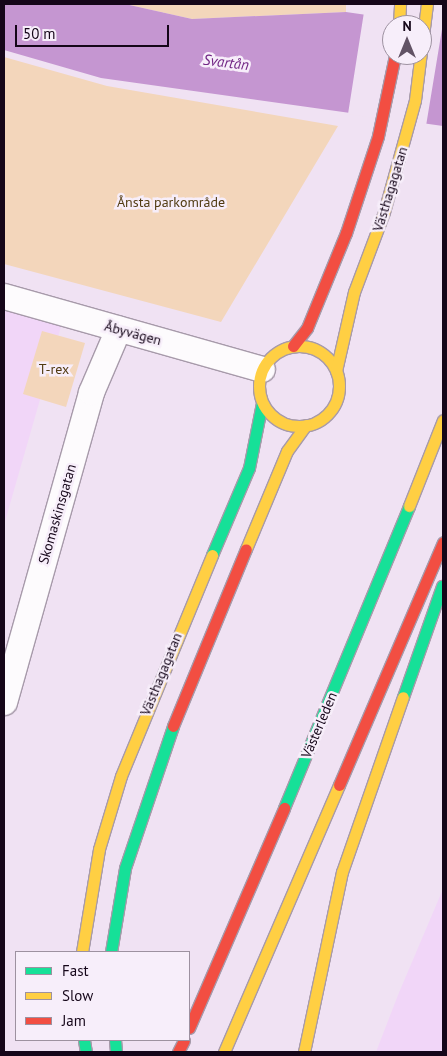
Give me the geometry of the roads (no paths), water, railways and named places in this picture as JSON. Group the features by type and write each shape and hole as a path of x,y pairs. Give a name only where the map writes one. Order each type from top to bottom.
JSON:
{"main road":[{"name":"Västhagagatan","path":"336,371 354,292 384,212 406,138 421,65 427,4"},
{"name":"Västhagagatan","path":"293,346 307,328 346,233 378,136 393,65"},
{"path":"293,346 320,352 336,371 338,392 334,406 319,420 306,425 282,422 262,403 259,389 262,369 273,355 293,346"},
{"name":"Västhagagatan","path":"82,951 99,849 122,776 160,674 249,468 262,403"},
{"name":"Västerleden","path":"190,1026 363,624 443,420"},
{"path":"111,951 125,868 159,758 284,460 306,425"},
{"path":"224,1052 443,542"},
{"path":"304,1052 342,872 442,585 438,554"}],"street":[{"name":"Åbyvägen","path":"4,296 262,369"},
{"name":"Skomaskinsgatan","path":"4,702 91,392 118,329"}],"water":[{"name":"Svartån","path":"4,4 125,4 192,19 346,12 382,17 382,65 432,65 432,24 443,26 443,126 101,78 4,50"}],"park label":[{"name":"Ånsta parkområde","path":"171,202"},
{"name":"T-rex","path":"54,369"}]}
